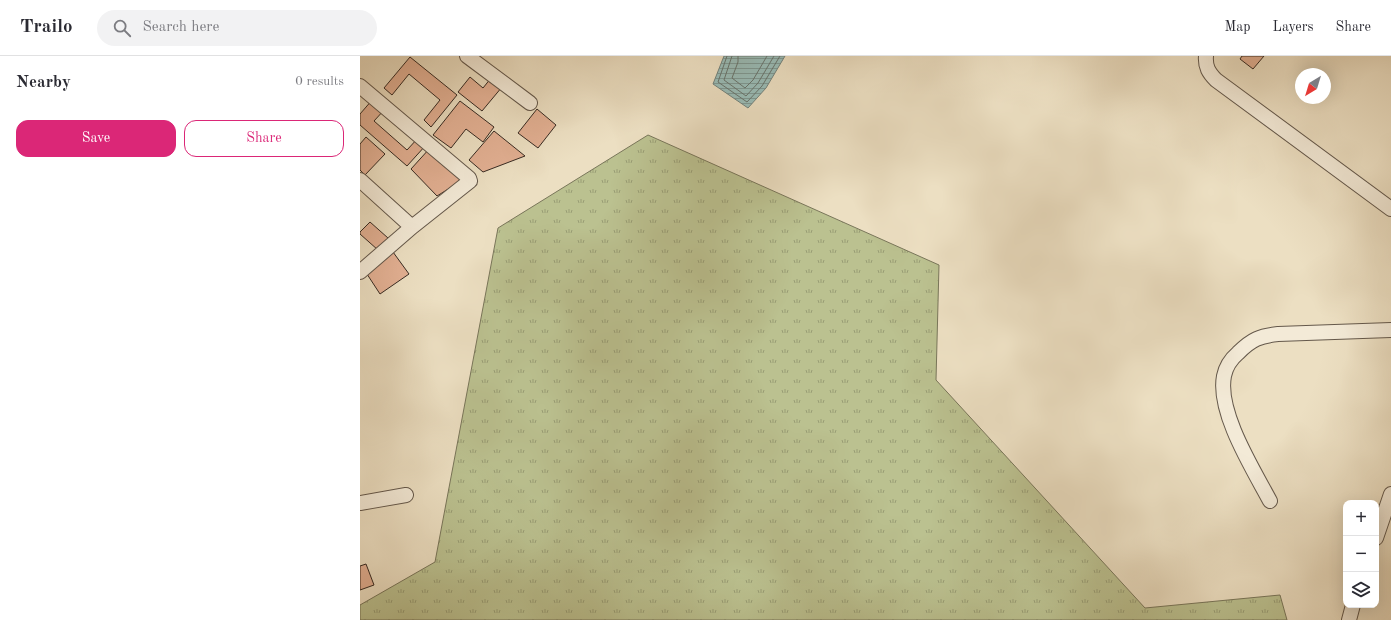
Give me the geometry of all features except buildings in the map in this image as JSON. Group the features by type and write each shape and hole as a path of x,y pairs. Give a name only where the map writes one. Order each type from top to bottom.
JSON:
{"street":[{"path":"467,56 530,103"},
{"path":"1206,56 1206,67 1216,80 1391,209"},
{"path":"360,86 470,180 360,272"},
{"path":"360,180 412,227"},
{"path":"1270,501 1231,425 1224,393 1224,376 1230,360 1246,345 1262,336 1278,334 1391,330"},
{"path":"1377,536 1391,494"},
{"path":"360,503 406,495"},
{"path":"1350,620 1352,608"}],"green space":[{"path":"648,135 939,265 936,380 1145,608 1280,595 1287,620 360,620 360,605 435,562 498,228"}],"water":[{"path":"724,56 785,56 766,88 748,108 713,84"}]}
